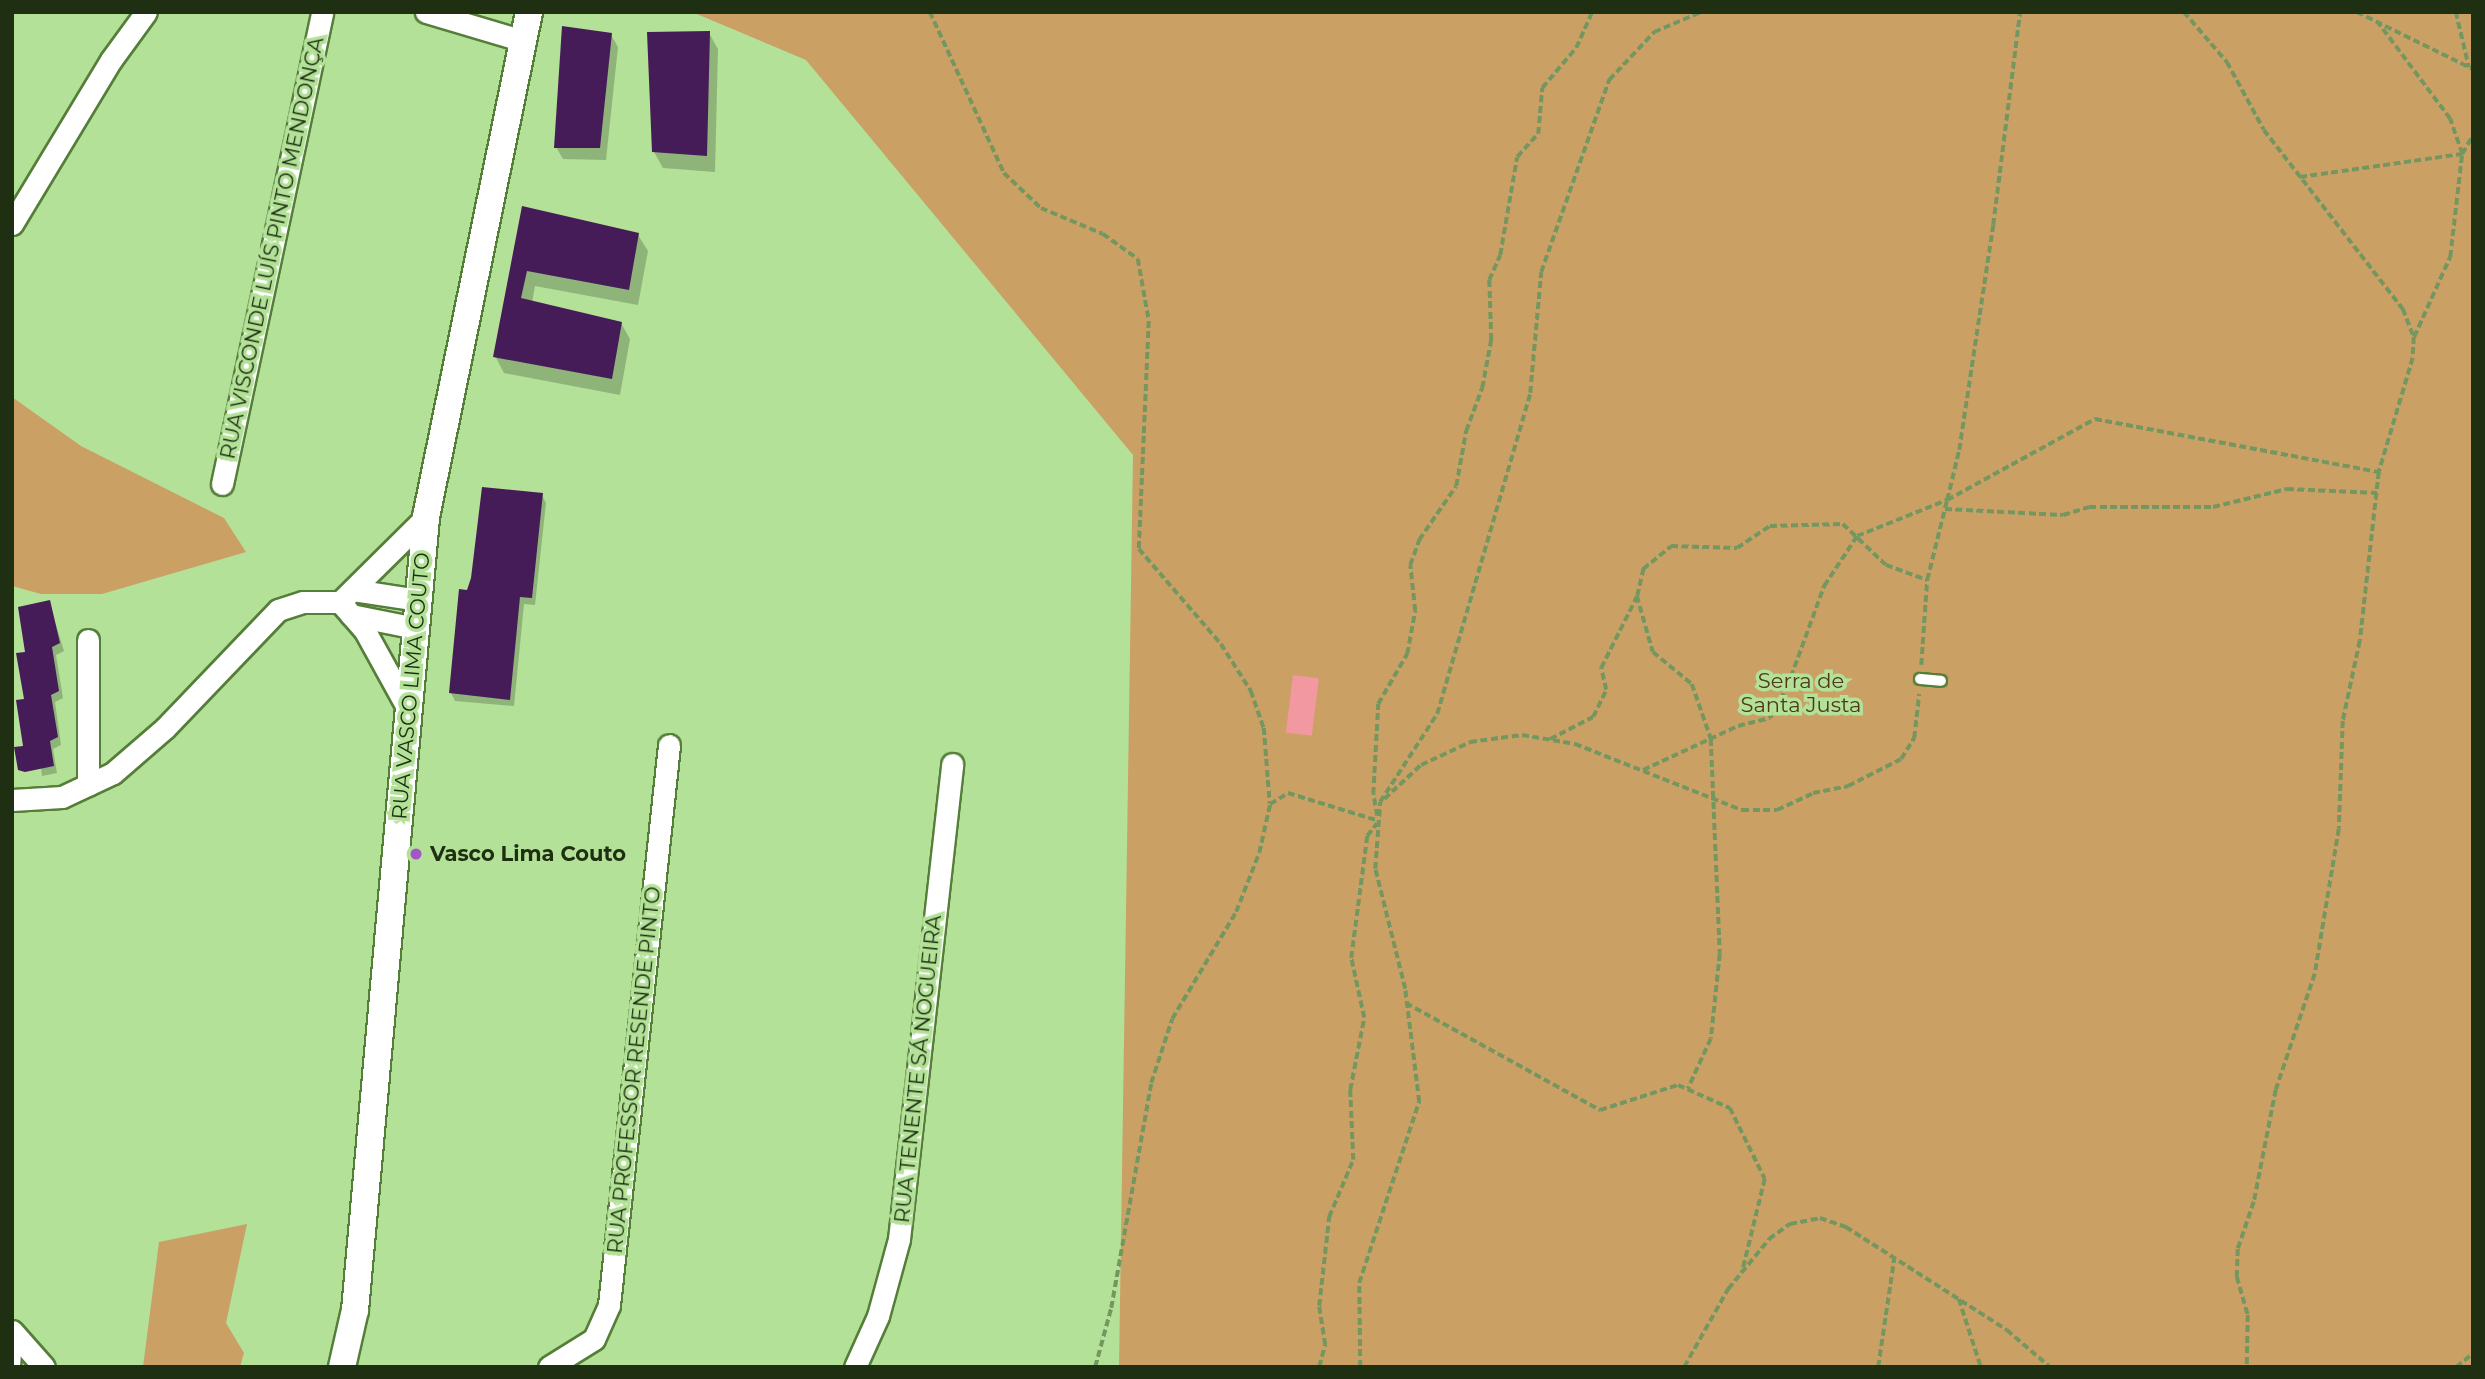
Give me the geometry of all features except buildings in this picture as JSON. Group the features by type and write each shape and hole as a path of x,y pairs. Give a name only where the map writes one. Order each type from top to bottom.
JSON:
{"street":[{"path":"12,223 111,60 146,12"},
{"name":"RUA VISCONDE LUÍS PINTO MENDONÇA","path":"222,484 322,12"},
{"path":"426,12 524,41"},
{"name":"RUA VASCO LIMA COUTO","path":"341,1367 355,1310 426,517 529,12"},
{"path":"348,602 426,517"},
{"path":"12,800 62,797 113,773 165,728 278,610 303,601 419,600"},
{"path":"348,602 416,628"},
{"path":"348,602 408,709"},
{"path":"88,640 89,785"},
{"name":"RUA PROFESSOR RESENDE PINTO","path":"549,1367 594,1339 609,1305 669,746"},
{"name":"RUA TENENTE SÁ NOGUEIRA","path":"855,1367 878,1316 899,1239 952,764"},
{"path":"15,1336 44,1367"}],"lane":[{"path":"1920,678 1941,681"},
{"path":"15,1336 15,1367"}],"path":[{"path":"930,12 1004,173 1041,208 1102,234 1138,259 1149,321 1139,549 1221,643 1251,691 1264,728 1270,804 1259,853 1236,912 1172,1019 1151,1083 1111,1308 1095,1367"},
{"path":"1379,821 1373,794 1378,704 1407,654 1415,611 1410,565 1419,540 1456,486 1466,430 1482,388 1491,340 1489,281 1500,255 1517,157 1538,134 1542,88 1576,48 1592,12"},
{"path":"1360,1367 1359,1283 1419,1102 1406,1002 1375,869 1380,802 1437,714 1530,393 1541,272 1609,80 1654,32 1701,12"},
{"path":"1380,802 1421,765 1470,741 1522,735 1574,744 1742,810 1777,810 1813,793 1848,786 1901,759 1914,738 1927,580 1959,450 1991,238 2020,12"},
{"path":"2184,12 2227,62 2264,131 2403,309 2414,337"},
{"path":"2357,12 2471,68"},
{"path":"2456,12 2471,68"},
{"path":"2378,23 2451,119 2462,154"},
{"path":"2247,1367 2248,1315 2237,1277 2238,1249 2254,1202 2276,1090 2315,974 2339,829 2343,721 2360,641 2379,472 2413,358 2414,337 2450,257 2462,154 2473,135"},
{"path":"2300,177 2462,154"},
{"path":"1643,770 1712,738 1770,718 1787,687 1824,586 1857,536 1947,500 2095,419 2379,472"},
{"path":"1945,509 2063,515 2090,507 2213,507 2287,489 2377,493"},
{"path":"1548,740 1593,717 1606,690 1601,668 1637,596 1643,569 1671,546 1737,548 1770,526 1843,524 1886,565 1927,580"},
{"path":"1637,596 1653,652 1692,684 1712,738 1720,954 1711,1039 1688,1089"},
{"path":"1270,804 1289,793 1379,821"},
{"path":"1319,1367 1325,1345 1319,1306 1329,1217 1353,1160 1350,1090 1364,1018 1351,958 1367,836 1379,821"},
{"path":"1406,1002 1600,1110 1678,1085 1730,1108 1765,1179 1741,1273"},
{"path":"1684,1367 1741,1273 1769,1239 1790,1224 1820,1218 1846,1227 2007,1330 2050,1367"},
{"path":"1878,1367 1894,1258"},
{"path":"1959,1299 1981,1367"},
{"path":"2456,1367 2473,1353"}],"green space":[{"name":"Serra de Santa Justa","path":"692,12 2473,12 2473,1367 1119,1367 1133,455 806,60"},
{"path":"12,397 81,446 224,518 246,552 102,594 41,594 12,586"},
{"path":"247,1224 226,1323 244,1353 240,1367 143,1367 159,1242"}],"shaded area":[{"path":"1293,675 1319,678 1312,736 1286,733"}],"place":[{"name":"Vasco Lima Couto","path":"416,854"}]}
